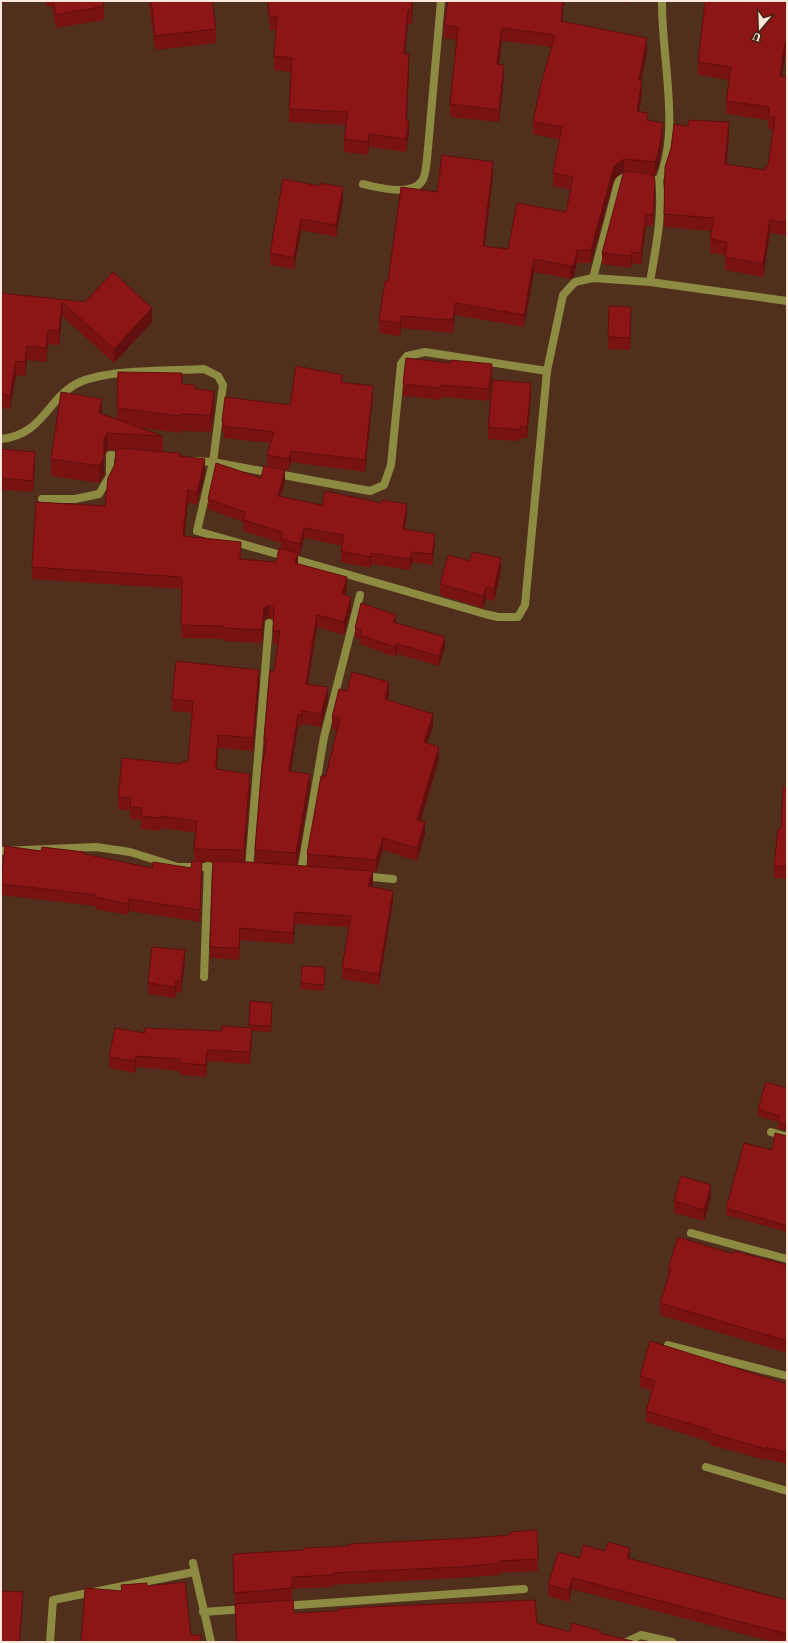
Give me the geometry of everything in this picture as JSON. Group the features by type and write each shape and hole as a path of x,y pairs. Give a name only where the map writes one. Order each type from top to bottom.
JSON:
{"street":[{"path":"363,184 378,188 404,189 415,187 423,180 427,159 440,1"},
{"path":"650,282 660,218 661,200 659,180 664,167 668,119 662,1"},
{"path":"593,278 618,183 624,177 653,181 659,180"},
{"path":"1,439 12,438 31,430 68,390 80,382 106,375 204,369 218,376 223,385 213,462 197,531 485,614 498,617 518,617 525,605 547,371 563,295 575,282 593,278 650,282 787,301"},
{"path":"189,460 213,462 370,491 384,485 391,465 401,364 407,356 424,352 547,371"},
{"path":"42,499 75,499 99,494 110,476 110,455 134,457"},
{"path":"301,872 324,737 360,595"},
{"path":"249,868 269,623"},
{"path":"1,851 96,847 130,852 178,868 208,866 229,867"},
{"path":"204,977 208,866"},
{"path":"355,876 393,879"},
{"path":"771,1132 787,1136"},
{"path":"691,1233 787,1259"},
{"path":"668,1345 787,1376"},
{"path":"706,1467 787,1490"},
{"path":"193,1563 211,1642"},
{"path":"50,1642 53,1600 194,1572"},
{"path":"273,1607 524,1589"},
{"path":"203,1612 258,1608"},
{"path":"626,1642 641,1635 672,1642"}],"building":[{"path":"53,1 103,1 104,6 56,15"},
{"path":"151,1 212,1 216,29 155,36"},
{"path":"268,1 412,1 412,10 408,10 404,54 409,54 406,119 409,120 406,139 369,134 368,142 344,139 348,112 289,109 292,58 274,56 277,16 270,17"},
{"path":"448,1 563,1 561,21 647,38 639,80 642,80 637,111 648,113 647,120 663,123 660,146 655,162 624,159 614,166 591,250 577,250 574,264 570,266 534,259 524,315 455,303 453,320 401,316 400,323 379,320 385,281 388,281 401,187 437,192 442,155 493,162 483,246 508,249 517,203 566,212 573,177 553,173 562,127 533,122 541,84 555,35 502,28 497,64 504,65 499,110 450,104 458,27 444,25"},
{"path":"705,1 787,1 787,42 785,42 780,76 787,77 787,223 770,220 763,264 725,257 727,242 710,239 714,218 664,214 665,167 671,148 674,124 688,126 689,120 729,122 725,164 765,170 766,166 768,166 775,117 768,116 769,107 726,101 731,67 698,62"},
{"path":"627,171 654,175 653,215 646,214 641,253 632,252 631,256 602,253 623,174"},
{"path":"283,179 320,186 320,183 343,187 336,225 301,219 294,258 270,253"},
{"path":"113,272 152,308 114,349 62,302 59,331 48,330 46,348 27,346 25,362 16,361 10,396 1,394 1,293 85,302"},
{"path":"609,306 631,307 630,338 608,337"},
{"path":"406,358 451,363 451,360 492,364 489,389 441,385 441,388 403,384"},
{"path":"296,366 343,375 341,382 373,386 365,460 291,451 289,459 267,455 274,432 224,426 224,421 222,421 225,397 290,405"},
{"path":"118,372 182,373 182,384 195,385 195,389 214,391 211,415 181,414 181,416 117,408"},
{"path":"493,380 531,383 527,427 520,426 520,430 488,427"},
{"path":"61,392 102,399 99,413 163,436 108,433 104,438 104,458 99,466 51,459"},
{"path":"116,448 180,453 180,456 205,459 197,493 188,489 183,536 241,542 240,559 276,562 279,548 298,553 295,563 347,577 342,594 351,597 344,622 317,615 306,684 328,687 321,714 302,711 301,715 298,714 289,771 310,774 296,853 255,850 262,766 267,739 264,739 270,671 274,671 280,631 273,631 274,608 269,605 264,608 262,630 223,628 223,626 181,625 182,577 32,567 36,502 105,506 108,478 115,464"},
{"path":"1,449 35,452 33,481 1,478"},
{"path":"216,463 261,478 264,466 285,470 278,496 322,505 325,491 381,503 382,500 407,504 403,529 435,534 432,554 412,552 410,559 371,553 370,557 341,551 344,535 304,528 300,544 281,539 282,532 243,520 245,512 208,499"},
{"path":"472,552 501,558 494,589 486,587 483,596 440,584 448,555 470,561"},
{"path":"361,603 396,615 393,622 445,637 439,656 397,644 395,647 360,635 361,630 355,628"},
{"path":"176,661 259,670 253,738 218,735 216,769 250,774 244,850 194,849 197,821 161,816 161,818 141,816 142,808 130,807 131,798 118,797 122,758 182,764 182,761 188,762 193,701 172,699"},
{"path":"352,672 389,682 385,699 433,714 424,742 439,747 417,820 425,822 417,848 383,838 376,860 307,854 321,776 326,776 340,718 332,717 339,689 347,691"},
{"path":"783,787 787,787 787,867 774,866 778,829 781,829"},
{"path":"5,846 41,851 42,847 84,852 84,854 152,868 153,862 191,868 192,861 202,861 200,910 129,899 128,904 95,897 96,895 1,884"},
{"path":"213,861 249,862 373,871 368,886 393,891 379,974 342,968 351,916 295,912 293,933 240,928 239,948 210,947"},
{"path":"152,947 185,950 181,981 176,981 175,987 148,983"},
{"path":"302,966 325,967 324,985 301,983"},
{"path":"250,1001 272,1003 271,1026 249,1025"},
{"path":"222,1026 252,1028 250,1052 207,1050 206,1065 180,1063 180,1059 136,1056 135,1061 109,1057 115,1028 145,1033 145,1028 222,1031"},
{"path":"766,1082 787,1088 787,1125 778,1122 779,1116 758,1109"},
{"path":"775,1133 787,1136 787,1226 726,1208 744,1143 772,1150"},
{"path":"681,1176 711,1185 704,1210 674,1201"},
{"path":"678,1237 733,1254 734,1251 787,1265 787,1341 660,1303 671,1269 668,1268"},
{"path":"650,1341 787,1384 787,1453 766,1447 766,1449 710,1433 711,1430 646,1411 655,1381 640,1376"},
{"path":"537,1530 538,1559 500,1561 500,1563 458,1567 333,1573 333,1575 292,1577 292,1588 234,1593 233,1554 304,1550 304,1548 349,1546 349,1544 510,1535 510,1532"},
{"path":"608,1542 630,1548 627,1558 787,1600 787,1634 572,1578 569,1590 548,1585 558,1552 580,1558 583,1545 605,1551"},
{"path":"185,1582 191,1635 201,1635 200,1642 81,1642 85,1588 122,1591 121,1585 147,1583 147,1586"},
{"path":"1,1591 23,1592 19,1642 1,1642"},
{"path":"293,1600 294,1613 338,1611 338,1609 365,1607 535,1600 537,1623 570,1632 572,1623 601,1631 600,1633 636,1642 237,1642 235,1604"}]}
